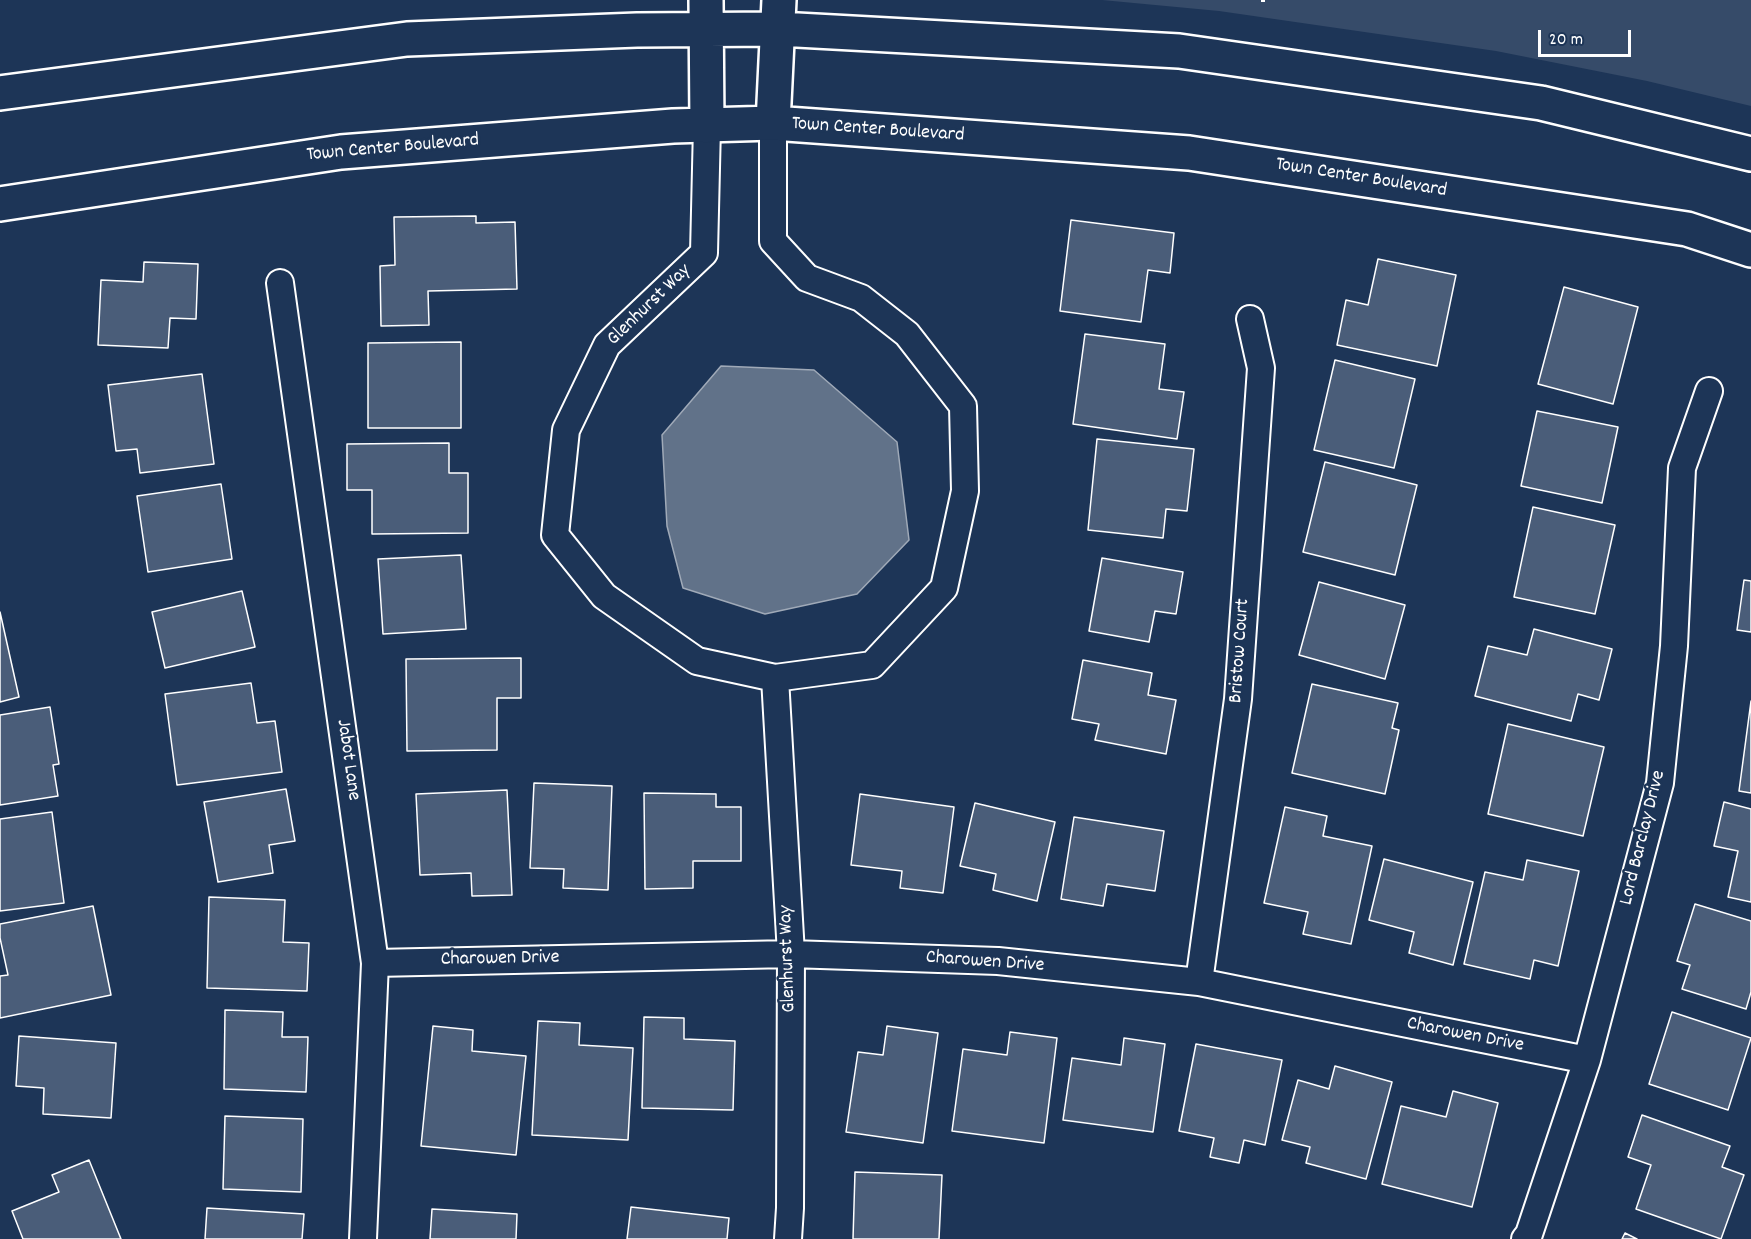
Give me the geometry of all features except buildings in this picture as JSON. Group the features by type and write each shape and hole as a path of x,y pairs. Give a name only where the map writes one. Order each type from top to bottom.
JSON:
{"street":[{"path":"773,123 779,14"},
{"path":"0,93 407,39 637,30 706,15 779,14 1179,51 1541,103 1751,154"},
{"path":"706,15 707,126"},
{"name":"Town Center Boulevard","path":"0,204 341,152 649,128 773,123 1189,153 1687,229 1751,250"},
{"name":"Glenhurst Way","path":"707,126 704,254 607,345 566,430 555,535 604,596 697,661 775,678 872,665 944,588 965,491 963,406 907,334 861,298 807,278 773,241 773,123"},
{"name":"Jabot Lane","path":"280,283 375,963 363,1239"},
{"name":"Bristow Court","path":"1199,982 1238,699 1262,368 1250,319"},
{"name":"Lord Barclay Drive","path":"1525,1239 1529,1233 1587,1060 1660,783 1674,646 1682,468 1709,391"},
{"name":"Glenhurst Way","path":"775,678 791,954 788,1239"},
{"name":"Charowen Drive","path":"375,963 791,954 998,962 1199,982 1587,1060"}],"shaded area":[{"path":"1102,0 1751,0 1751,106 1647,81 1496,51 1219,11"},
{"path":"721,366 814,370 897,442 909,540 857,594 765,614 683,588 667,526 662,435"}]}
